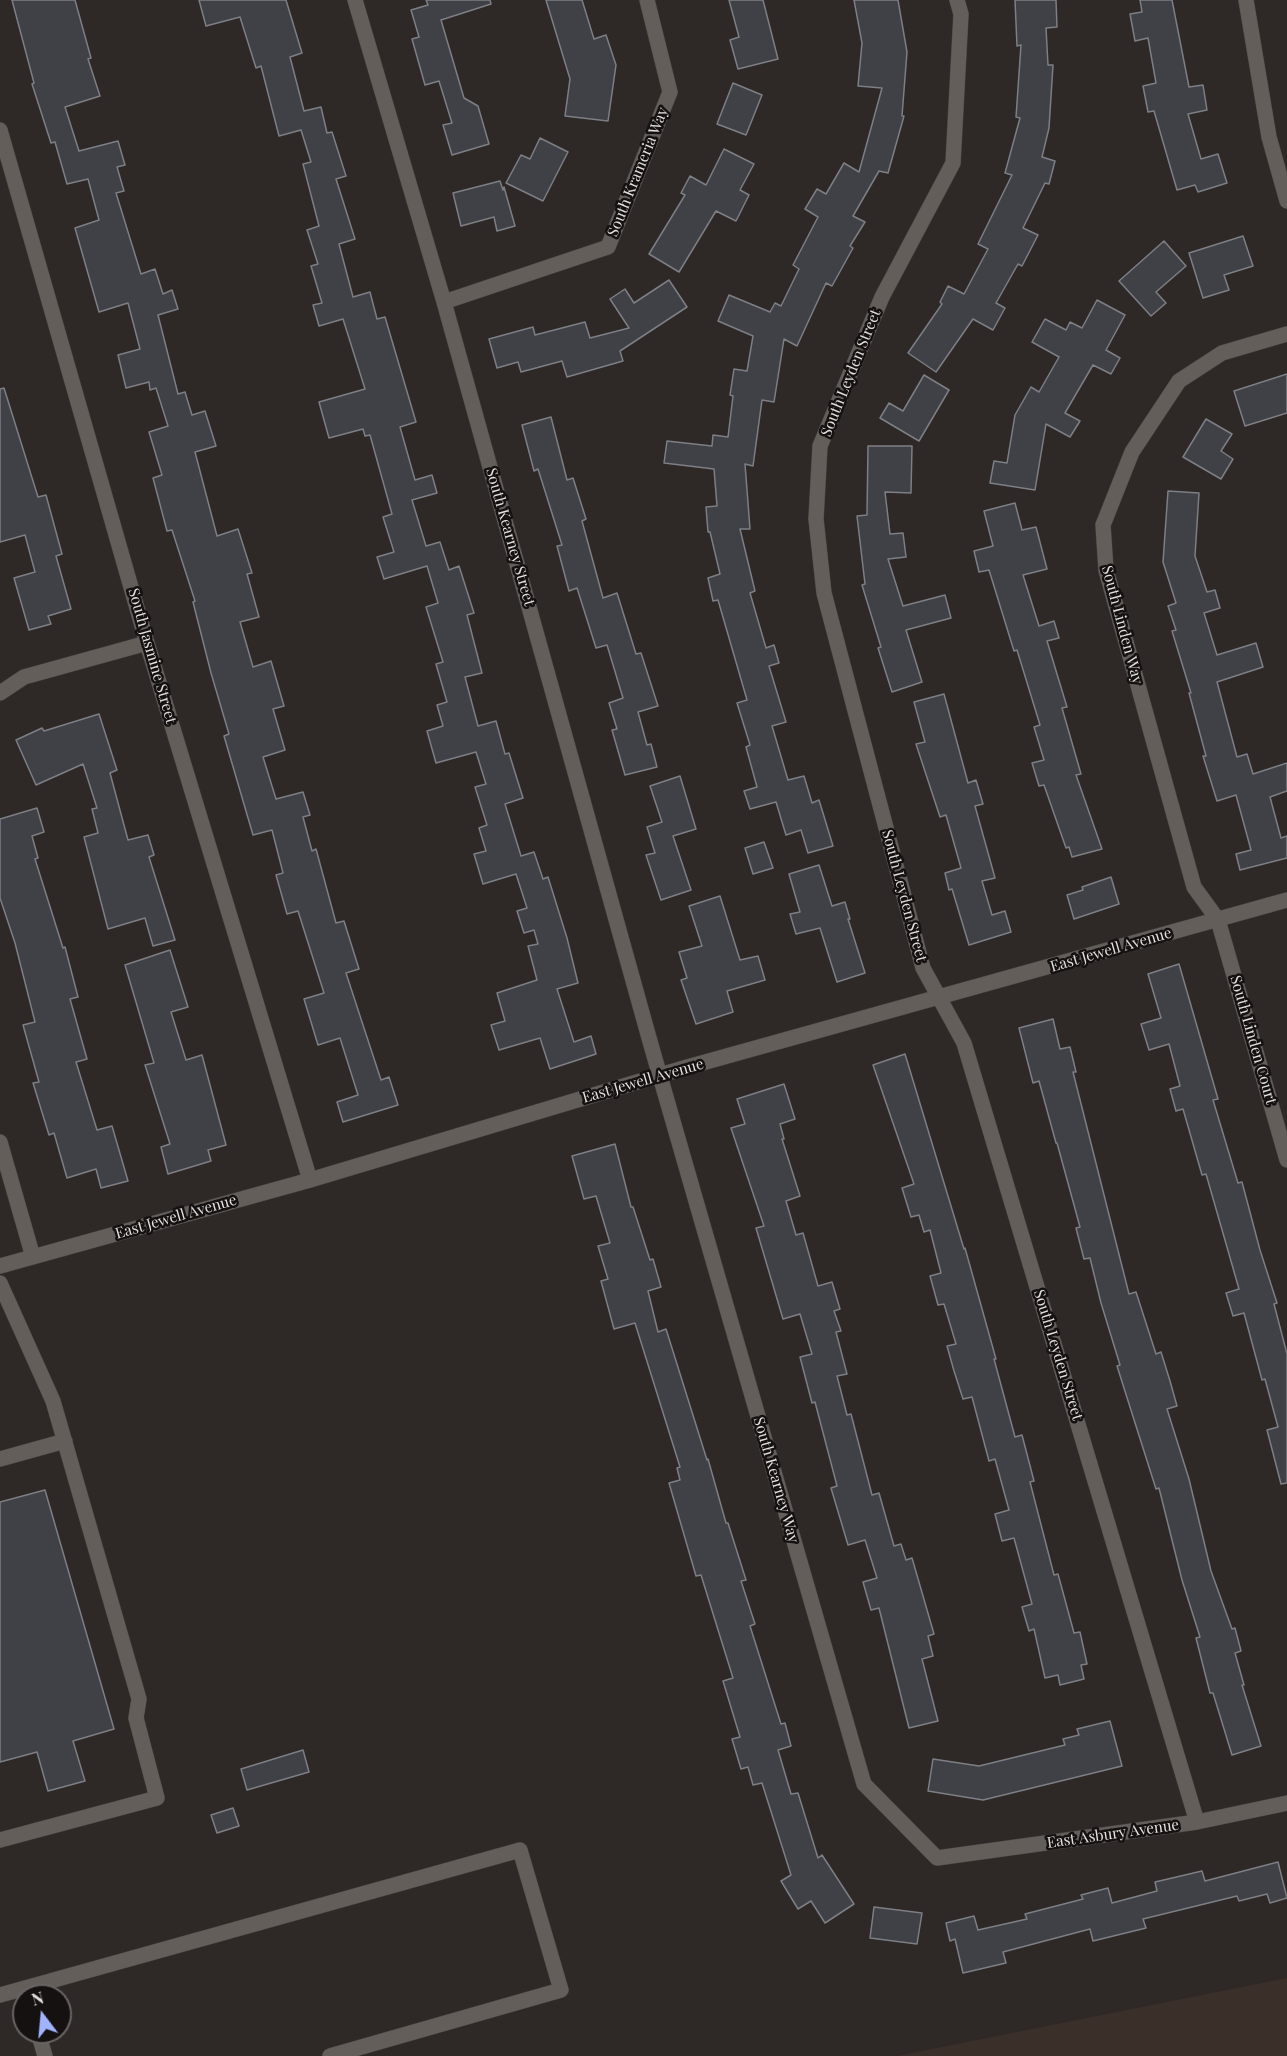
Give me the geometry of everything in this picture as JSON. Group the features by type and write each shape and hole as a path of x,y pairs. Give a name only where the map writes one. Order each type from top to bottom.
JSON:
{"street":[{"name":"South Kearney Street","path":"355,0 444,302 660,1075"},
{"name":"South Krameria Way","path":"444,302 608,247 669,92 647,0"},
{"name":"South Leyden Street","path":"957,0 961,14 953,163 882,297 820,446 816,519 824,593 923,968 964,1043 1197,1822"},
{"path":"1246,0 1269,137 1287,201"},
{"name":"South Jasmine Street","path":"0,130 147,643 310,1180"},
{"name":"South Linden Way","path":"1218,920 1194,887 1106,570 1103,525 1132,452 1179,381 1222,353 1287,334"},
{"path":"0,693 24,677 147,643"},
{"name":"East Jewell Avenue","path":"0,1266 310,1180 660,1075 1287,900"},
{"name":"South Linden Court","path":"1218,920 1287,1160"},
{"name":"South Kearney Way","path":"660,1075 864,1784 937,1858"},
{"path":"0,1142 33,1257"},
{"path":"0,1283 53,1401 139,1699 136,1718 157,1798 0,1840"},
{"path":"0,1459 65,1441"},
{"name":"East Asbury Avenue","path":"937,1858 1197,1822 1287,1803"},
{"path":"54,1984 520,1850 561,1990 330,2056"}],"shaded area":[{"path":"1287,1978 1287,2056 897,2056"}],"building":[{"path":"12,0 75,0 91,58 88,59 100,96 65,107 79,151 118,141 125,165 117,167 124,191 116,193 141,274 155,269 163,294 172,290 178,309 158,315 178,394 185,392 192,415 205,411 216,446 195,452 217,536 238,529 252,573 247,574 259,617 240,622 253,667 271,661 284,706 273,709 285,750 263,757 276,799 303,792 310,815 303,817 312,851 316,849 336,923 344,921 359,969 346,973 381,1080 389,1077 398,1105 343,1122 337,1102 358,1095 340,1038 318,1045 304,999 324,993 298,911 287,914 276,875 283,873 272,830 253,835 224,736 229,734 211,673 193,602 195,601 172,530 167,531 153,478 162,475 149,432 168,426 156,388 150,390 149,382 126,388 118,355 140,349 128,303 99,312 75,228 99,220 88,179 67,184 55,142 51,143 32,84 34,83"},
{"path":"199,0 286,0 302,53 290,57 304,111 321,107 327,133 332,132 346,176 336,179 355,239 339,244 353,297 370,292 377,319 385,317 416,422 400,427 415,480 432,475 437,493 412,500 426,546 440,542 449,570 459,566 474,613 467,615 482,673 465,677 478,726 496,721 505,754 509,753 523,798 505,804 521,856 534,852 543,879 548,877 578,983 557,989 574,1042 591,1036 596,1054 550,1069 540,1038 499,1050 491,1025 505,1021 497,993 537,980 528,946 538,944 534,930 524,933 517,911 527,908 516,874 483,884 474,854 486,851 479,828 487,825 475,787 486,784 476,752 436,763 427,731 443,726 437,705 447,702 436,664 443,662 426,607 438,603 427,566 384,579 377,557 394,552 383,517 392,514 370,435 365,436 363,429 329,438 319,402 365,389 343,319 319,326 313,305 322,303 311,266 318,264 307,230 319,226 303,164 311,162 301,130 279,136 261,66 256,68 240,17 206,26"},
{"path":"426,0 490,0 491,4 441,20 464,98 478,106 489,144 452,155 443,125 452,123 439,81 425,85 412,39 419,37 411,10 428,5"},
{"path":"546,0 582,0 594,39 606,35 616,65 608,121 565,116 570,79"},
{"path":"729,0 763,0 778,59 738,69 730,40 739,37"},
{"path":"854,0 898,0 907,52 902,116 904,116 888,173 879,171 853,216 865,222 850,246 853,248 832,286 826,283 797,346 784,339 774,402 762,400 753,466 745,464 750,529 740,529 755,591 750,593 766,648 774,645 779,663 769,666 786,722 772,726 788,780 804,776 812,803 819,800 833,846 808,853 801,830 786,835 776,802 750,809 744,791 757,787 746,747 750,745 737,703 747,700 718,600 713,601 708,578 720,574 710,532 708,532 706,507 717,506 714,469 664,463 667,441 712,446 713,435 728,437 734,369 747,371 753,336 718,321 729,295 770,312 775,303 781,306 799,269 793,265 818,217 805,209 817,189 826,194 844,163 859,172 882,88 858,86 862,43"},
{"path":"1015,0 1056,0 1057,27 1046,28 1048,65 1053,65 1049,128 1042,157 1055,161 1049,184 1045,183 1023,228 1038,235 1022,266 1018,264 996,303 1005,308 993,330 973,319 936,372 908,353 942,304 940,302 948,286 964,294 988,249 978,244 1012,175 1005,173 1020,118 1016,117 1021,45 1017,46"},
{"path":"1140,0 1172,0 1189,87 1203,85 1207,110 1188,114 1201,159 1218,154 1227,183 1198,192 1195,185 1177,190 1154,111 1148,112 1143,86 1156,83 1148,38 1135,41 1130,14 1142,12"},
{"path":"733,83 762,95 746,135 717,124"},
{"path":"540,138 568,152 543,201 506,183 521,155 530,159"},
{"path":"724,149 754,164 740,190 749,195 736,221 716,211 679,272 649,254 685,195 681,193 690,176 706,185"},
{"path":"500,181 503,190 504,187 515,226 497,231 494,217 461,226 453,193"},
{"path":"1243,236 1253,266 1224,275 1229,290 1203,298 1189,253"},
{"path":"1164,241 1186,266 1156,292 1166,303 1151,316 1119,281"},
{"path":"669,280 687,307 620,351 623,361 567,377 562,361 521,372 518,362 497,368 489,339 533,327 535,335 585,322 590,338 629,328 610,299 625,289 634,303"},
{"path":"1097,300 1125,315 1106,350 1120,358 1111,374 1093,365 1065,413 1080,421 1070,437 1046,424 1035,490 990,483 994,461 1007,463 1015,415 1031,387 1039,392 1059,357 1032,342 1045,319 1066,330 1070,322 1082,328"},
{"path":"1287,374 1287,413 1245,426 1234,391"},
{"path":"924,375 949,390 919,441 880,418 889,403 903,411"},
{"path":"4,388 38,497 46,495 62,554 56,556 71,609 48,616 51,624 29,630 14,578 35,572 25,535 0,542 0,389"},
{"path":"551,417 567,480 573,478 586,519 582,521 603,598 617,593 636,654 641,653 658,706 638,712 647,745 651,744 657,767 625,775 612,730 617,729 609,703 623,698 607,645 596,648 577,588 569,591 557,546 562,545 538,469 534,471 522,425"},
{"path":"1206,419 1232,434 1221,451 1233,459 1221,479 1183,457"},
{"path":"868,446 912,446 911,493 885,492 890,534 903,533 906,557 888,559 903,606 945,595 951,618 906,630 922,682 892,692 862,585 865,584 857,516 867,515"},
{"path":"1168,491 1199,493 1195,556 1207,592 1215,590 1220,608 1204,613 1217,655 1256,643 1263,667 1217,682 1237,757 1247,754 1253,774 1287,763 1287,791 1270,797 1281,838 1287,836 1287,858 1240,870 1236,854 1251,850 1236,795 1217,801 1203,756 1206,756 1189,693 1191,693 1172,631 1176,630 1168,606 1176,603 1163,562"},
{"path":"1015,503 1022,530 1036,527 1047,569 1023,575 1039,626 1054,621 1059,638 1047,641 1067,707 1062,708 1081,774 1076,775 1102,849 1072,857 1069,847 1066,848 1044,785 1039,786 1032,763 1044,760 1034,727 1040,725 1017,650 1014,651 989,570 979,572 974,551 993,546 984,511"},
{"path":"944,694 968,783 976,780 983,804 975,806 995,878 982,881 992,915 1005,911 1011,932 969,945 945,873 961,868 946,815 940,817 916,744 925,742 914,702"},
{"path":"99,714 117,770 110,773 128,840 148,835 154,855 149,857 175,940 153,946 145,918 108,929 84,837 98,833 92,809 97,808 83,764 36,785 16,740 42,728 44,731"},
{"path":"680,776 696,829 673,836 691,890 661,900 646,855 655,853 647,827 662,822 650,786"},
{"path":"37,808 44,832 32,836 38,858 35,859 63,948 65,947 78,997 70,999 87,1059 76,1062 97,1130 112,1126 128,1181 101,1188 96,1169 67,1178 54,1133 49,1135 33,1083 39,1082 23,1025 35,1022 15,943 0,898 0,819"},
{"path":"764,842 773,868 753,874 745,848"},
{"path":"819,865 832,906 845,902 865,973 837,982 820,928 796,934 790,914 800,912 789,874"},
{"path":"1111,877 1119,904 1074,919 1067,895"},
{"path":"720,896 740,960 758,956 765,980 727,991 733,1012 696,1024 681,980 687,978 679,952 702,946 689,906"},
{"path":"170,950 188,1007 171,1012 186,1060 202,1055 226,1145 208,1150 211,1161 168,1174 161,1147 170,1144 145,1065 154,1063 125,965"},
{"path":"1179,964 1218,1099 1213,1100 1238,1183 1242,1182 1277,1303 1274,1304 1287,1354 1287,1483 1281,1484 1267,1430 1278,1427 1265,1379 1262,1380 1244,1313 1233,1316 1226,1293 1239,1289 1206,1174 1202,1175 1183,1109 1176,1111 1170,1089 1180,1086 1169,1044 1149,1050 1141,1024 1161,1018 1148,974"},
{"path":"1053,1019 1060,1049 1070,1047 1076,1072 1073,1072 1129,1294 1136,1292 1156,1354 1161,1352 1170,1381 1177,1406 1167,1409 1189,1479 1211,1571 1232,1629 1235,1628 1241,1651 1235,1653 1244,1685 1242,1685 1261,1746 1232,1755 1213,1693 1210,1693 1196,1638 1200,1637 1182,1580 1159,1488 1156,1489 1117,1366 1120,1365 1090,1258 1084,1259 1076,1228 1080,1227 1057,1143 1039,1081 1033,1083 1019,1028"},
{"path":"905,1054 965,1248 1015,1437 1022,1435 1034,1481 1030,1482 1054,1575 1058,1574 1074,1633 1080,1632 1087,1664 1081,1665 1084,1679 1060,1685 1058,1675 1045,1678 1034,1629 1029,1631 1022,1607 1032,1604 1014,1538 1002,1541 995,1514 1009,1510 995,1459 989,1461 972,1397 963,1399 954,1371 947,1346 956,1344 944,1304 938,1305 930,1276 941,1273 930,1230 924,1232 919,1215 911,1217 902,1188 914,1184 873,1065"},
{"path":"784,1084 795,1119 780,1124 784,1139 782,1139 800,1196 786,1201 796,1235 803,1233 818,1286 832,1282 840,1309 834,1311 841,1331 836,1332 847,1374 837,1376 847,1415 851,1414 872,1495 879,1493 894,1546 901,1544 906,1560 912,1558 934,1634 928,1636 933,1656 922,1659 938,1721 909,1728 879,1608 871,1610 863,1582 877,1578 865,1540 848,1545 831,1488 837,1486 815,1402 812,1403 800,1357 812,1354 800,1314 783,1319 756,1228 764,1226 731,1128 745,1124 737,1099"},
{"path":"615,1144 631,1207 633,1207 650,1260 653,1259 661,1287 648,1291 658,1332 666,1329 746,1580 741,1581 755,1624 750,1626 781,1724 785,1723 791,1746 778,1750 791,1794 798,1793 818,1858 822,1855 854,1904 825,1923 811,1901 798,1909 781,1881 791,1875 762,1783 753,1785 748,1767 741,1769 732,1739 740,1737 723,1681 733,1678 701,1575 696,1576 669,1483 680,1480 677,1468 680,1467 635,1323 614,1329 601,1281 608,1279 598,1246 610,1243 596,1196 584,1199 572,1156"},
{"path":"45,1490 114,1729 73,1741 85,1781 48,1791 37,1752 0,1762 0,1502"},
{"path":"1110,1721 1122,1766 983,1800 928,1791 933,1759 979,1766 1065,1745 1063,1739 1079,1735 1077,1729"},
{"path":"303,1750 309,1772 247,1790 241,1769"},
{"path":"233,1808 239,1826 217,1833 211,1815"},
{"path":"1278,1862 1287,1898 1270,1903 1267,1894 1239,1901 1237,1896 1143,1919 1146,1928 1093,1941 1090,1929 1003,1952 1006,1963 963,1973 955,1939 950,1941 946,1923 974,1916 978,1930 1027,1919 1025,1914 1083,1899 1081,1895 1108,1888 1112,1903 1157,1891 1155,1882 1202,1871 1205,1881"},
{"path":"874,1907 922,1913 917,1944 870,1938"}]}
